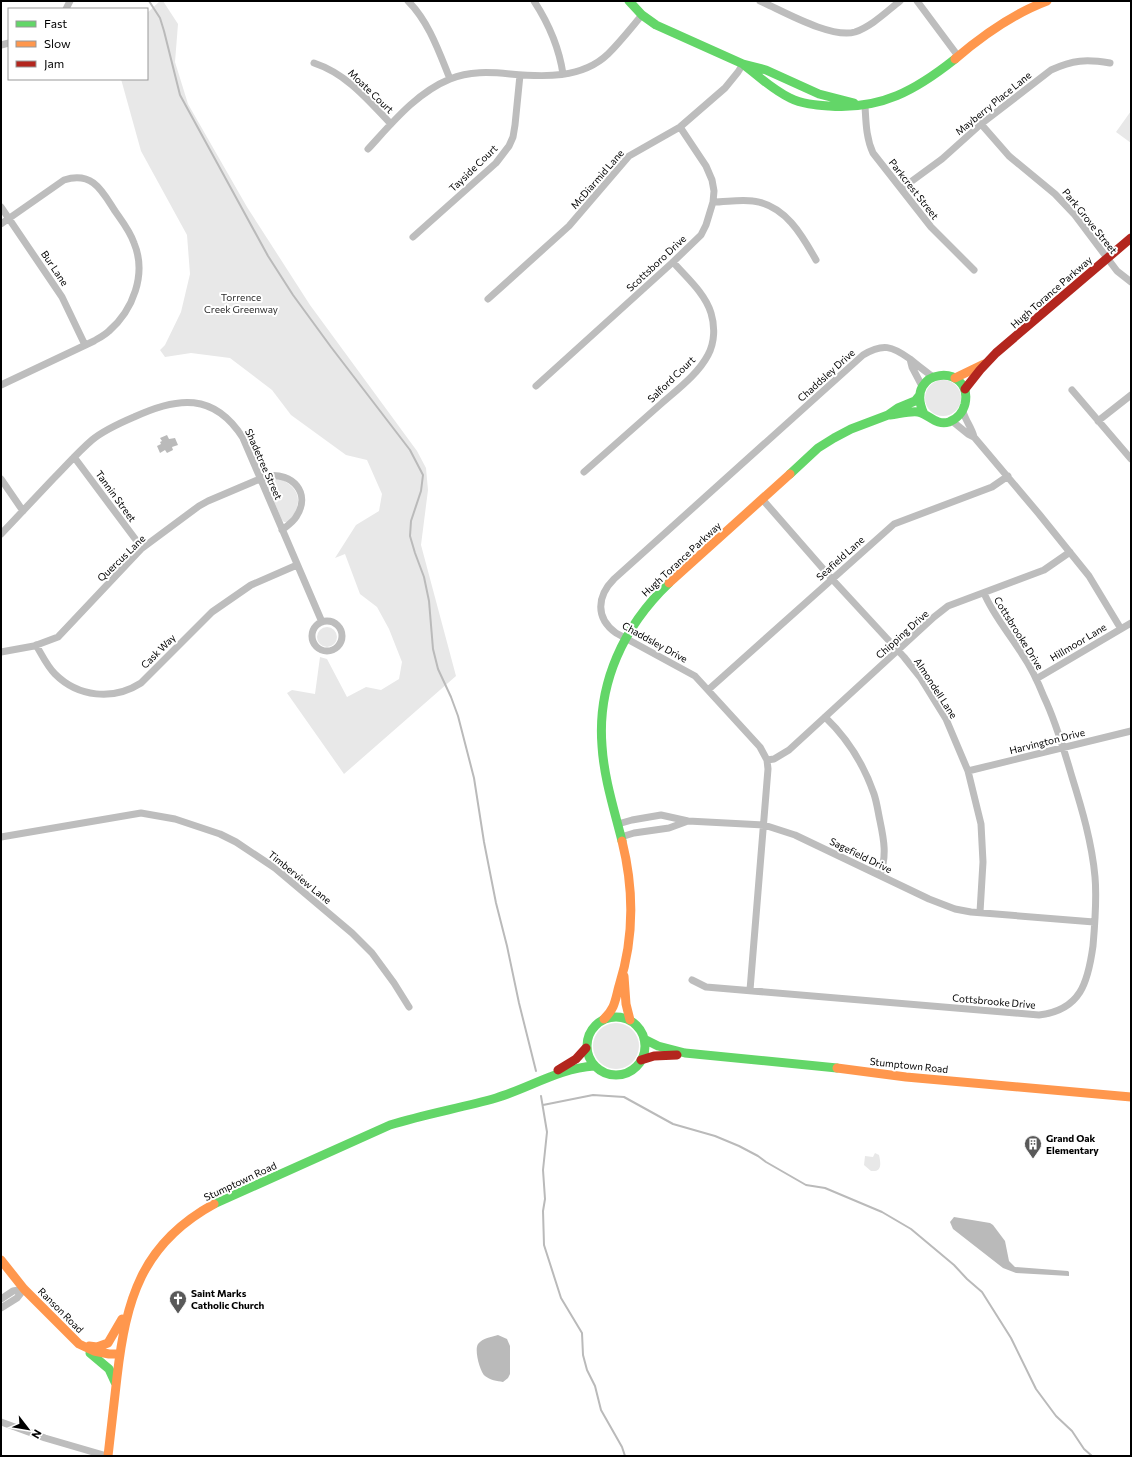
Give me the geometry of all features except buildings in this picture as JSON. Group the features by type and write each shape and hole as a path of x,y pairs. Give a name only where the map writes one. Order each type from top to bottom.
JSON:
{"street":[{"path":"408,1 421,17 432,36 450,79"},
{"path":"534,1 547,22 556,41 563,74"},
{"path":"629,1 642,15 656,25 743,64 766,70 819,94 865,106"},
{"path":"760,1 824,30 845,33 853,32 866,26 900,1"},
{"path":"917,1 958,56"},
{"path":"743,64 788,97 804,103 824,106 865,106 906,93 928,80 958,56 1010,19 1044,2"},
{"path":"368,149 391,124 425,93 450,79 461,75 488,72 550,76 585,68 607,55 642,15"},
{"name":"Mayberry Place Lane","path":"901,189 942,159 981,124 1051,70 1063,65 1082,61 1092,60 1110,63"},
{"name":"Moate Court","path":"314,63 340,75 358,89 391,124"},
{"name":"McDiarmid Lane","path":"488,299 569,226 629,156 680,127 725,88 743,64"},
{"name":"Tayside Court","path":"413,237 496,163 508,146 515,125 520,75"},
{"name":"Parkcrest Street","path":"865,106 867,132 870,146 884,168 931,227 974,270"},
{"name":"Park Grove Street","path":"981,124 1009,156 1055,194 1074,214 1117,270 1131,282"},
{"name":"Scottsboro Drive","path":"536,386 673,262 701,234 706,225 713,202 714,191 712,180 706,166 680,127"},
{"path":"1,224 64,180 72,177 81,177 90,180 97,185 135,243 139,272 137,286 132,300 117,323 108,332 85,345 1,385"},
{"path":"713,202 753,201 770,206 785,216 798,232 816,260"},
{"name":"Bur Lane","path":"1,207 62,297 85,345"},
{"name":"Hugh Torance Parkway","path":"955,378 986,363 1131,238"},
{"name":"Salford Court","path":"584,472 682,385 703,364 709,354 714,331 711,312 704,298 673,262"},
{"name":"Chaddsley Drive","path":"767,760 760,747 695,676 625,638 608,627 603,619 601,608 603,592 614,579 863,355 876,348 887,347 897,350 932,377"},
{"path":"910,359 912,367 922,386"},
{"name":"Hugh Torance Parkway","path":"965,389 972,378 981,371 986,363"},
{"path":"924,414 919,403 919,396 922,386 927,381 932,377 948,375 961,383 965,389 966,404 963,410 952,421 974,437 1070,552 1088,576 1121,629"},
{"path":"1072,390 1131,459"},
{"path":"1098,421 1131,395"},
{"name":"Hugh Torance Parkway","path":"604,1019 612,1012 616,1004 624,972 630,895 630,881 605,772 602,745 601,722 604,699 617,653 634,622 661,590 818,448 851,429 888,415 898,408 915,401 919,396"},
{"name":"Shadetree Street","path":"1,534 74,456 93,439 123,422 162,405 175,402 197,402 207,405 221,413 238,430 243,438 322,622"},
{"path":"963,410 964,416 972,430 974,437"},
{"name":"Hugh Torance Parkway","path":"888,415 917,412 924,414 937,422 952,421"},
{"name":"Tannin Street","path":"74,456 142,548"},
{"name":"Quercus Lane","path":"1,652 36,645 58,637 142,548 199,506 272,475 282,476 293,482 300,492 301,505 297,516 282,530"},
{"name":"Seafield Lane","path":"708,690 894,524 992,486 1008,476"},
{"path":"1,479 23,511"},
{"name":"Almondell Lane","path":"762,500 832,579 898,650 920,677 942,713 968,771 981,824 983,862 980,912"},
{"name":"Chipping Drive","path":"767,760 774,759 783,754 948,606 1044,570 1070,552"},
{"name":"Cask Way","path":"36,645 51,669 61,680 69,685 86,692 111,695 131,689 141,683 212,612 252,585 297,565"},
{"name":"Cottsbrooke Drive","path":"692,980 706,987 1039,1015 1050,1014 1067,1006 1074,1000 1086,982 1092,951 1096,889 1092,858 1080,804 1045,697 1023,655 991,609 984,593"},
{"path":"322,622 330,622 335,624 341,632 340,642 333,649 324,650 316,646 314,642 312,633 314,629 322,622"},
{"name":"Hillmoor Lane","path":"1036,679 1131,623"},
{"path":"826,717 852,750 874,794 884,846 884,865 880,875"},
{"name":"Harvington Drive","path":"968,771 1131,731"},
{"path":"750,990 764,825 768,769 767,760"},
{"name":"Timberview Lane","path":"1,837 141,813 175,819 220,834 236,842 275,868 352,932 376,958 409,1007"},
{"name":"Sagefield Drive","path":"618,824 661,815 688,821 764,825 795,835 955,909 1094,922"},
{"path":"621,838 634,833 669,828 688,821"},
{"name":"Hugh Torance Parkway","path":"624,972 627,1014 630,1020"},
{"path":"617,1017 630,1020 642,1031 645,1046 642,1060 636,1068 619,1076 602,1072 594,1066 588,1055 586,1048 589,1034 598,1023 604,1019 617,1017"},
{"name":"Stumptown Road","path":"644,1038 658,1046 685,1053 814,1064 906,1077 1131,1097"},
{"name":"Stumptown Road","path":"546,1078 576,1059 586,1048"},
{"name":"Stumptown Road","path":"642,1060 657,1055 676,1055 685,1053"},
{"name":"Stumptown Road","path":"107,1456 119,1354 127,1312 137,1283 156,1252 180,1226 211,1206 396,1122 495,1098 546,1078 580,1067 594,1066"},
{"name":"Ranson Road","path":"1,1260 24,1289 79,1344 94,1351 119,1354"},
{"path":"1,1299 13,1291 24,1289"},
{"path":"1,1308 17,1298 24,1289"},
{"path":"79,1344 100,1347 107,1344 112,1339 119,1322 127,1312"},
{"path":"79,1344 105,1364 110,1370 114,1379 115,1391"},
{"path":"1,1422 45,1438 107,1456"}],"green space":[{"name":"Torrence Creek Greenway","path":"160,1 163,1 178,24 175,62 188,104 247,207 310,305 417,451 426,468 428,490 421,545 456,676 344,774 287,693 292,690 315,694 320,657 327,659 347,697 366,687 381,690 399,679 402,662 389,629 377,607 360,594 345,554 335,558 356,525 379,511 382,494 367,460 346,455 291,415 272,390 230,358 191,353 165,357 160,350 165,345 181,312 190,274 187,235 141,151 121,80 148,80 148,12"},
{"path":"1131,111 1131,143 1116,132"},
{"path":"943,380 953,383 958,388 961,398 958,408 953,413 943,416 933,413 928,408 925,398 928,388 933,383"},
{"path":"278,478 292,486 298,497 296,509 288,522 284,522 282,520 266,483 267,480"},
{"path":"323,627 331,627 337,633 337,641 331,647 323,647 317,641 317,633"},
{"path":"612,1023 620,1023 629,1027 635,1033 639,1046 635,1059 629,1065 620,1069 612,1069 603,1065 597,1059 593,1050 593,1042 597,1033 603,1027"},
{"path":"875,1153 879,1155 880,1167 875,1171 871,1171 864,1165 865,1156 873,1157"}],"shaded area":[{"path":"167,435 169,439 175,438 178,445 172,447 173,450 167,453 165,450 160,453 157,446 161,444 160,442 162,441 160,438"},
{"path":"954,1217 990,1223 993,1225 1005,1241 1009,1261 1015,1267 1068,1271 1069,1276 1016,1273 1003,1268 953,1229 950,1222"},
{"path":"498,1335 507,1339 510,1346 510,1374 503,1382 491,1379 483,1374 477,1356 477,1347 482,1340"}],"waterway":[{"path":"149,1 160,18 180,95 268,256 293,295 331,347 410,450 423,475 421,491 411,521 410,536 424,577 429,601 433,649 438,669 458,716 474,778 484,842 496,903 536,1071"},
{"path":"543,1105 593,1095 624,1097 673,1124 715,1136 739,1146 806,1185 825,1188 882,1212 911,1229 954,1265 982,1292 1011,1338 1036,1389 1056,1416 1072,1431 1084,1449 1092,1456"},
{"path":"541,1096 547,1132 543,1170 545,1199 543,1211 544,1245 561,1298 582,1333 583,1355 587,1370 595,1386 601,1410 622,1447 625,1456"}],"traffic: fast":[{"path":"629,1 642,15 656,25 743,64 766,70 819,94 854,103"},
{"path":"743,64 772,87 795,100 814,105 848,106 865,105 897,96 912,89 955,59"},
{"path":"890,415 918,412 936,421 944,423 952,421 963,410 965,404 965,390 959,381 950,376 940,376 930,379 922,387 920,398 924,414"},
{"path":"790,474 818,448 834,438 851,429 888,415 898,408 915,401 919,396"},
{"path":"622,841 610,794 603,758 602,723 604,700 609,678 627,637 639,618 669,583"},
{"path":"610,1017 622,1017 637,1025 645,1040 645,1046 645,1052 637,1067 622,1075 610,1075 595,1067 587,1052 587,1040 595,1025 610,1017"},
{"path":"644,1039 658,1046 685,1053 837,1068"},
{"path":"214,1204 390,1125 496,1098 569,1070 594,1066"},
{"path":"90,1353 109,1369 115,1382"}],"traffic: slow":[{"path":"955,59 998,26 1022,12 1047,1"},
{"path":"955,378 984,364"},
{"path":"669,583 790,474"},
{"path":"604,1019 613,1008 624,968 630,932 631,914 629,877 622,841"},
{"path":"624,976 626,1004 630,1020"},
{"path":"837,1068 906,1077 1131,1097"},
{"path":"108,1456 121,1349 132,1299 154,1256 169,1237 189,1220 214,1204"},
{"path":"1,1260 24,1289 79,1344 94,1351 119,1354"},
{"path":"89,1346 97,1347 108,1343 122,1319"}],"traffic: jam":[{"path":"965,389 996,353 1131,238"},
{"path":"558,1070 576,1059 586,1048"},
{"path":"641,1060 654,1056 677,1055"}],"place":[{"name":"Grand Oak Elementary","path":"1033,1159"},
{"name":"Saint Marks Catholic Church","path":"178,1314"}]}
